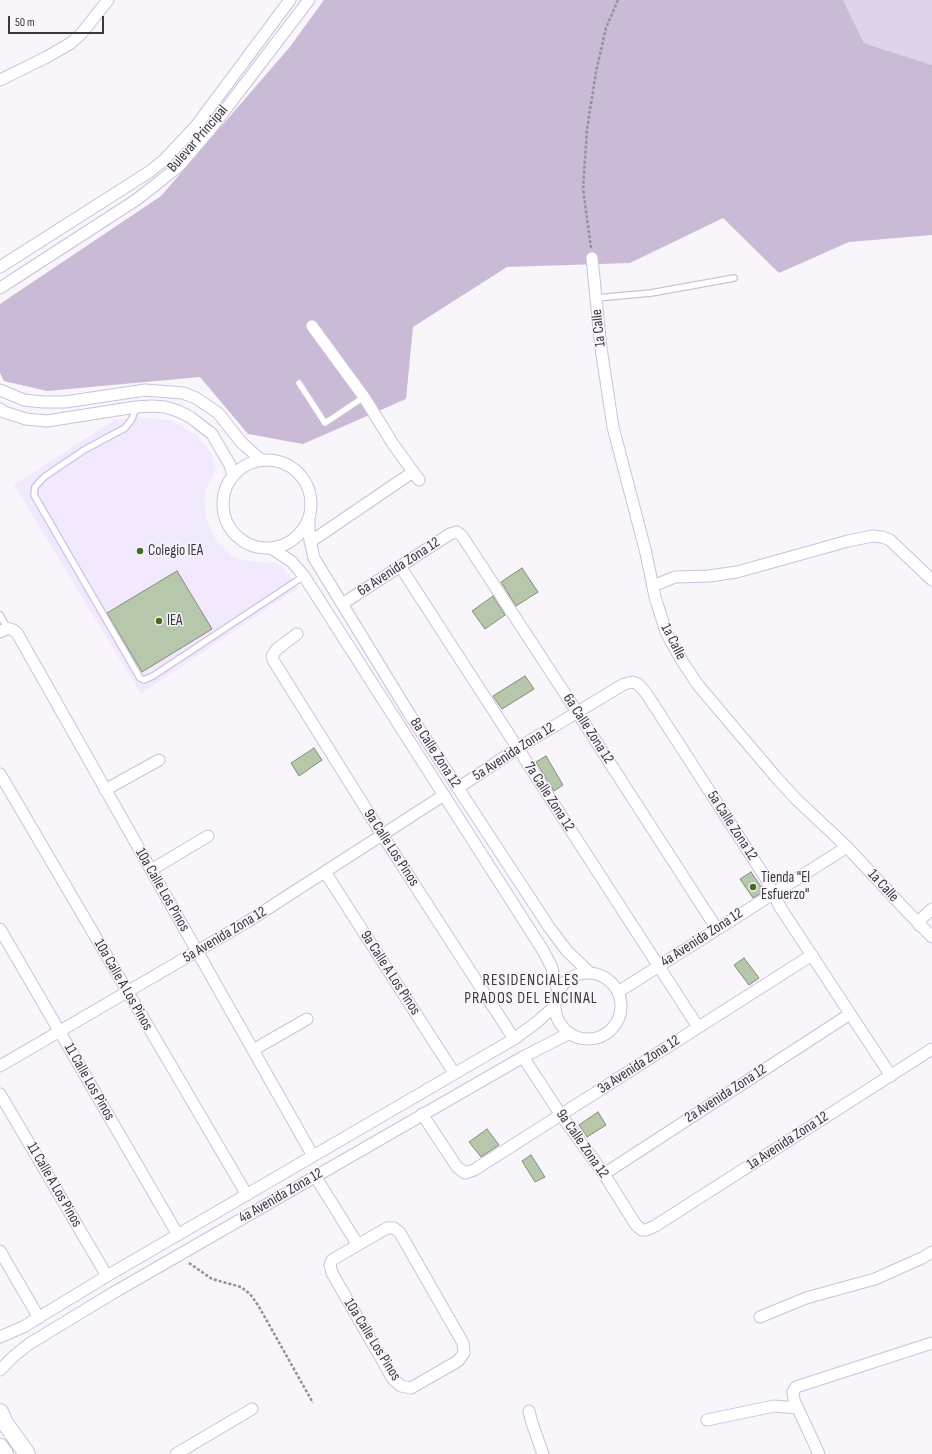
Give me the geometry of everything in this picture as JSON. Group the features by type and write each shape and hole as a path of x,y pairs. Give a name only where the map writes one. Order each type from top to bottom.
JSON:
{"street":[{"path":"0,80 45,58 71,43 81,34 108,0"},
{"name":"Bulevar Principal","path":"0,267 149,172 164,160 196,126 290,0"},
{"name":"Bulevar Principal","path":"0,288 136,200 179,166 209,131 309,0"},
{"name":"1a Calle","path":"592,258 603,363 613,427 646,553 660,615 666,632 682,661 698,685 775,776 795,798 847,847 919,925 932,937"},
{"path":"310,542 416,476 364,397 312,326"},
{"path":"0,390 24,400 43,402 66,402 145,390 183,393 196,398 218,413 241,442 261,460"},
{"path":"0,409 26,419 47,421 136,407 165,407 178,411 201,425 212,434 230,465 233,476"},
{"path":"261,460 281,462 294,468 303,478 309,490 311,504 310,517 304,529 295,538 284,545 272,548 258,547 246,543 236,535 228,525 224,512 223,499 226,487 233,476 241,468 250,463 261,460"},
{"name":"8a Calle Zona 12","path":"310,517 310,542 314,558 320,569 410,715 557,939 590,973"},
{"name":"6a Avenida Zona 12","path":"342,604 450,534 457,532"},
{"name":"6a Calle Zona 12","path":"457,532 465,539 717,929"},
{"path":"653,586 675,577 709,576 737,572 848,541 873,536 890,540 932,580"},
{"name":"8a Calle Zona 12","path":"272,548 291,561 304,576 544,952 552,968 558,992"},
{"name":"7a Calle Zona 12","path":"400,566 698,1027"},
{"name":"10a Calle Los Pinos","path":"4,630 13,630 17,633 313,1156"},
{"name":"9a Calle Los Pinos","path":"298,634 277,648 272,656 275,664 382,836 514,1039"},
{"name":"5a Avenida Zona 12","path":"458,788 518,748 577,712 624,684 634,682"},
{"name":"5a Calle Zona 12","path":"634,682 638,684 646,693 765,877 780,907 891,1076"},
{"path":"106,790 158,760"},
{"name":"10a Calle A Los Pinos","path":"0,774 247,1195"},
{"name":"5a Avenida Zona 12","path":"0,1066 247,922 444,795"},
{"path":"151,870 208,836"},
{"name":"4a Avenida Zona 12","path":"618,992 847,847"},
{"name":"9a Calle A Los Pinos","path":"325,872 454,1073"},
{"path":"919,925 922,918 932,909"},
{"name":"11 Calle Los Pinos","path":"0,929 178,1235"},
{"name":"3a Avenida Zona 12","path":"422,1114 457,1167 465,1173 474,1170 812,955"},
{"path":"580,973 590,973 607,979 613,985 618,992 620,1013 616,1023 609,1031 590,1039 580,1038 570,1033 562,1026 557,1016 555,1006 558,992 563,983 580,973"},
{"name":"4a Avenida Zona 12","path":"0,1338 11,1334 39,1318 107,1276 514,1039 555,1006"},
{"name":"2a Avenida Zona 12","path":"604,1174 850,1014"},
{"path":"253,1050 307,1019"},
{"name":"4a Avenida Zona 12","path":"0,1370 10,1359 28,1344 180,1254 422,1114 546,1044 570,1033"},
{"name":"1a Avenida Zona 12","path":"642,1230 655,1226 932,1049"},
{"name":"9a Calle Zona 12","path":"523,1057 561,1115 604,1174 636,1225 642,1230"},
{"name":"11 Calle A Los Pinos","path":"0,1094 107,1276"},
{"path":"315,1176 358,1245"},
{"name":"10a Calle Los Pinos","path":"387,1228 394,1228 400,1233 463,1343 464,1353 458,1361 411,1388 401,1386 393,1379 332,1273 330,1265 332,1260 358,1245 387,1228"},
{"path":"0,1251 39,1318"},
{"path":"760,1317 806,1298 875,1279 932,1252"},
{"path":"819,1454 794,1400 793,1392 796,1387 932,1343"},
{"path":"707,1420 774,1406 797,1408"},
{"path":"176,1454 252,1409"},
{"path":"530,1411 532,1423 543,1454"},
{"path":"0,1412 5,1423 27,1454"},
{"path":"0,1447 5,1454"}],"lane":[{"path":"596,298 651,293 734,278"},
{"path":"299,383 325,422 364,397"},
{"path":"136,407 132,419 125,428 84,450 44,477 35,487 34,495 140,678 144,680 153,676 304,576"},
{"path":"0,615 4,630"}],"path":[{"path":"592,258 583,189 587,129 596,72 606,28 618,0"},
{"path":"180,1254 187,1262 212,1279 240,1287 250,1294 258,1305 313,1403"}],"shaded area":[{"path":"324,0 843,0 864,43 932,65 932,235 849,242 779,273 723,218 630,263 507,267 413,327 406,399 303,444 248,434 200,377 47,391 4,381 0,373 0,304 161,196 289,48"},
{"path":"843,0 932,0 932,65 864,43"},
{"name":"Colegio IEA","path":"141,417 171,420 195,434 211,453 216,469 205,492 206,519 217,542 236,559 281,564 298,588 141,694 14,485 114,420"}],"building":[{"path":"522,568 538,592 516,606 501,582"},
{"name":"IEA","path":"177,571 212,629 142,672 107,613"},
{"path":"493,596 505,615 485,629 472,611"},
{"path":"525,676 534,689 502,709 493,696"},
{"path":"314,748 322,760 299,776 291,763"},
{"path":"546,756 563,785 554,791 536,762"},
{"name":"Tienda \"El Esfuerzo\"","path":"751,872 764,891 753,898 740,879"},
{"path":"744,958 759,978 749,985 734,965"},
{"path":"598,1112 606,1125 587,1137 579,1125"},
{"path":"487,1129 499,1145 481,1157 469,1142"},
{"path":"531,1155 545,1177 535,1182 522,1161"}],"place":[{"name":"Colegio IEA","path":"140,551"},
{"name":"IEA","path":"159,621"},
{"name":"Tienda \"El Esfuerzo\"","path":"753,887"}],"district":[{"name":"RESIDENCIALES PRADOS DEL ENCINAL","path":"531,990"}]}
